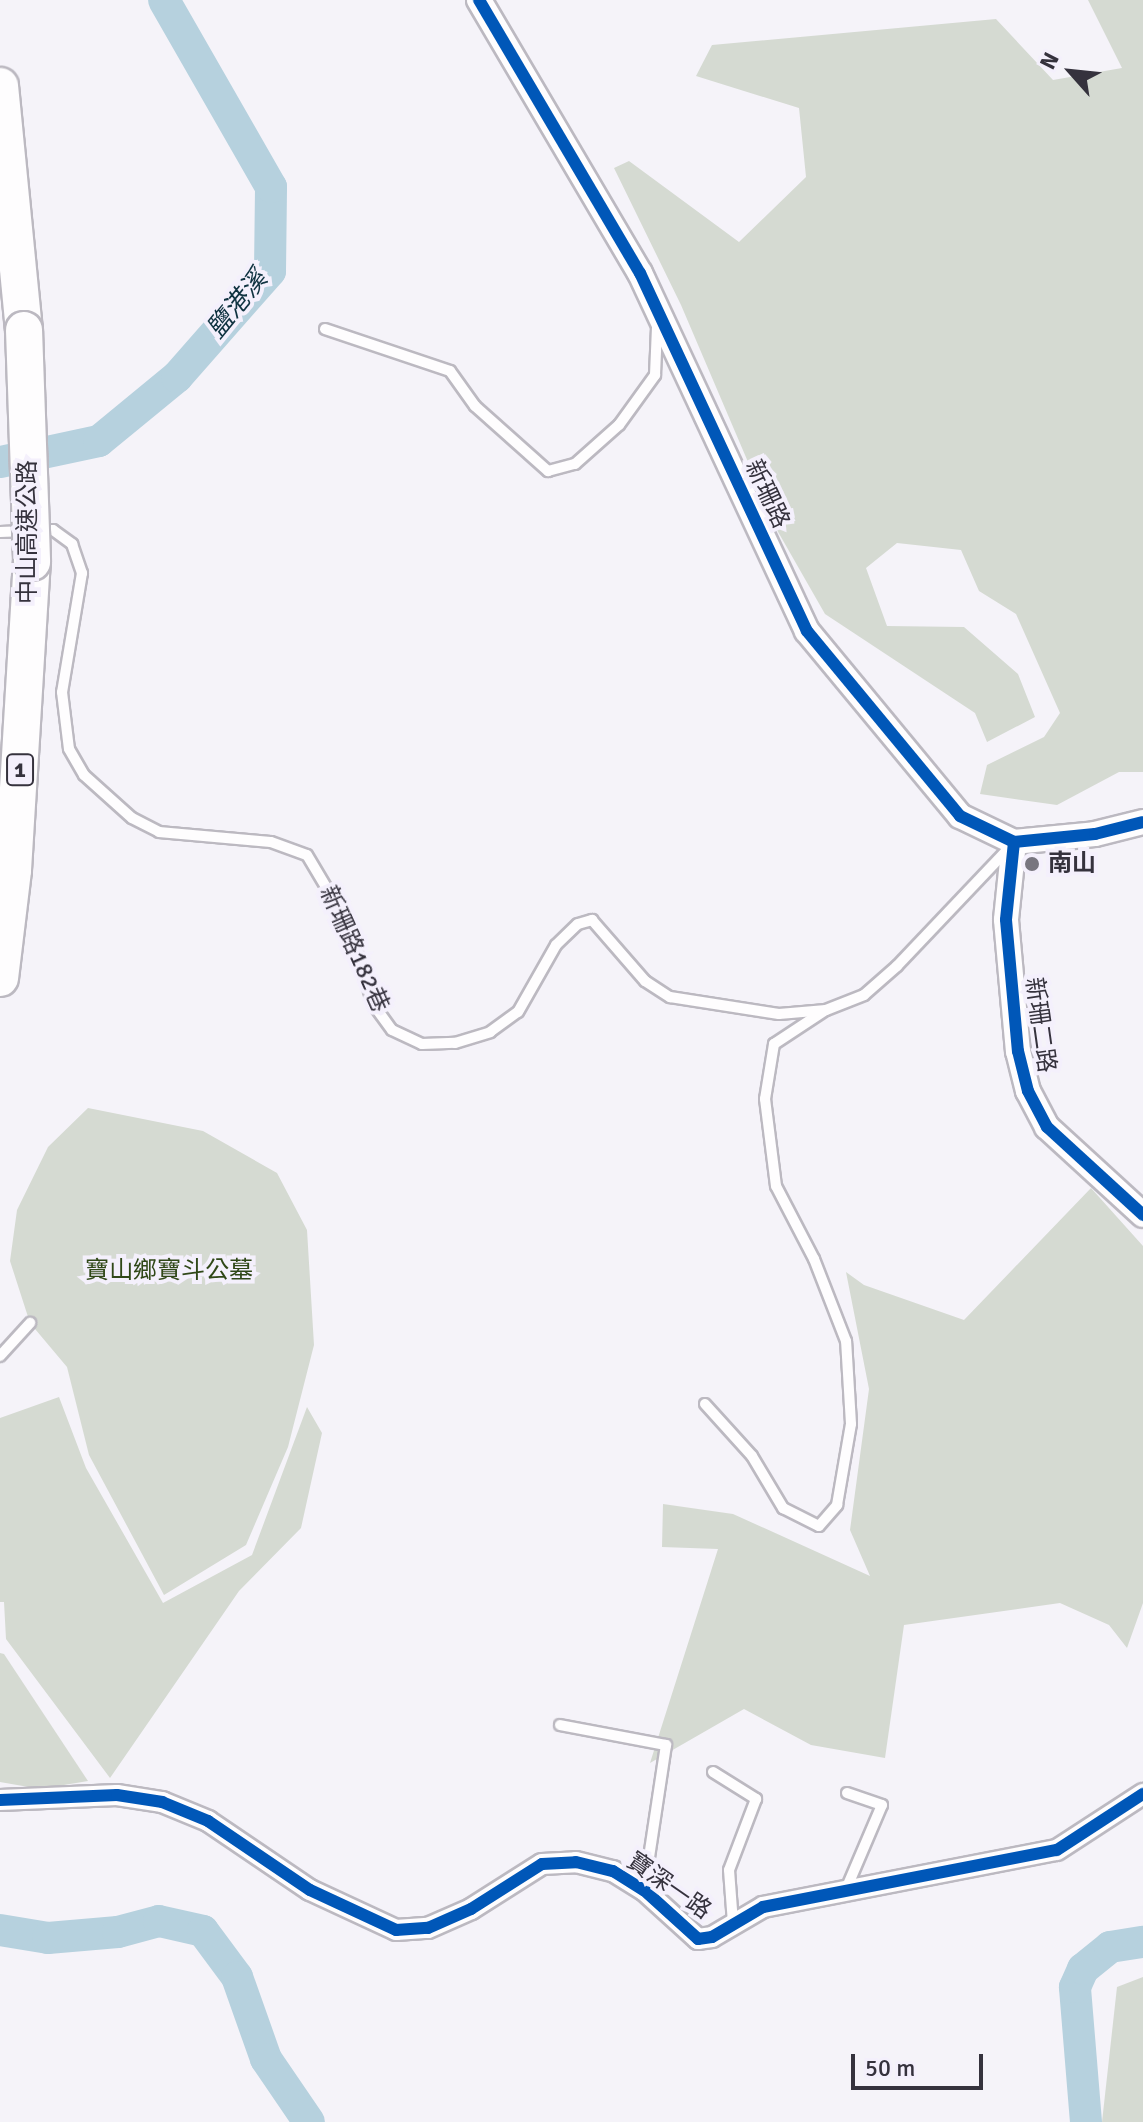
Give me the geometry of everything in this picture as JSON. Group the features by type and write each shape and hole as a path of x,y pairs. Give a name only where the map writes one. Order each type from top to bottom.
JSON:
{"highway":[{"name":"中山高速公路","path":"0,86 24,330 32,562 13,870 0,978"}],"street":[{"name":"新珊路","path":"479,0 625,248 807,631 960,816 1014,842"},
{"path":"1014,842 1095,834 1143,822"},
{"name":"新珊二路","path":"1014,842 1006,920 1018,1051 1028,1091 1047,1127 1143,1215"},
{"name":"寶深一路","path":"0,1800 117,1795 162,1802 208,1821 310,1890 396,1930 428,1928 471,1909 542,1864 588,1865 613,1871 644,1890 698,1939 712,1937 763,1907 847,1887 1026,1860 1057,1850 1143,1794"}],"lane":[{"path":"325,329 450,371 475,406 548,471 575,464 619,425 655,375 658,331 625,248"},
{"name":"新珊路182巷","path":"0,532 53,530 72,544 82,573 62,692 69,749 84,775 132,818 159,832 271,842 307,855 330,887 373,1004 392,1030 422,1044 455,1043 490,1032 518,1012 556,945 578,924 592,920 645,981 670,997 779,1014 826,1010"},
{"name":"新珊路182巷","path":"705,1404 752,1456 783,1508 819,1526 837,1505 851,1424 846,1341 814,1259 776,1186 765,1099 774,1044 826,1010 864,995 897,966 1014,842"},
{"path":"0,1356 30,1323"},
{"path":"560,1725 666,1745 644,1890"},
{"path":"713,1772 756,1799 729,1870 733,1923"},
{"path":"847,1793 882,1805 847,1887"}],"green space":[{"path":"1088,0 1143,0 1143,772 1119,772 1057,805 980,794 987,765 1044,737 1060,713 1016,614 979,591 961,550 897,543 866,568 887,626 964,627 1018,674 1035,717 987,742 975,713 825,614 777,530 681,305 614,168 629,161 739,242 806,177 799,108 696,76 712,45 996,19 1053,80 1122,68"},
{"name":"寶山鄉寶斗公墓","path":"88,1108 203,1131 277,1173 307,1230 314,1345 288,1447 246,1545 164,1595 89,1455 67,1367 30,1323 10,1261 17,1210 48,1147"},
{"path":"1091,1188 1143,1246 1143,1603 1127,1648 1109,1625 1060,1603 904,1625 885,1758 811,1745 744,1709 650,1763 718,1549 662,1547 663,1504 733,1514 870,1576 850,1530 869,1389 846,1272 864,1285 964,1320"},
{"path":"59,1397 86,1468 163,1603 252,1555 307,1407 322,1433 301,1528 239,1591 110,1778 6,1639 4,1602 0,1602 0,1418"},
{"path":"0,1653 4,1654 88,1781 40,1789 0,1782"},
{"path":"1143,1977 1143,2122 1102,2122 1117,1987"}],"waterway":[{"name":"鹽港溪","path":"0,462 99,441 177,377 270,271 271,187 164,0"},
{"path":"0,1930 48,1938 118,1932 159,1921 203,1931 237,1977 266,2059 309,2122"},
{"path":"1086,2122 1075,1987 1083,1969 1110,1947 1143,1942"}],"cycle path":[{"path":"479,0 640,273 807,631 960,816 1014,842 1095,834 1143,822"},
{"path":"1014,842 1006,920 1018,1051 1028,1091 1047,1127 1143,1215"},
{"path":"0,1800 117,1795 162,1802 208,1821 310,1890 396,1930 428,1928 471,1909 542,1864 576,1862 613,1871 644,1890 698,1939 712,1937 763,1907 1057,1850 1143,1794"}],"place":[{"name":"南山","path":"1032,864"}]}
